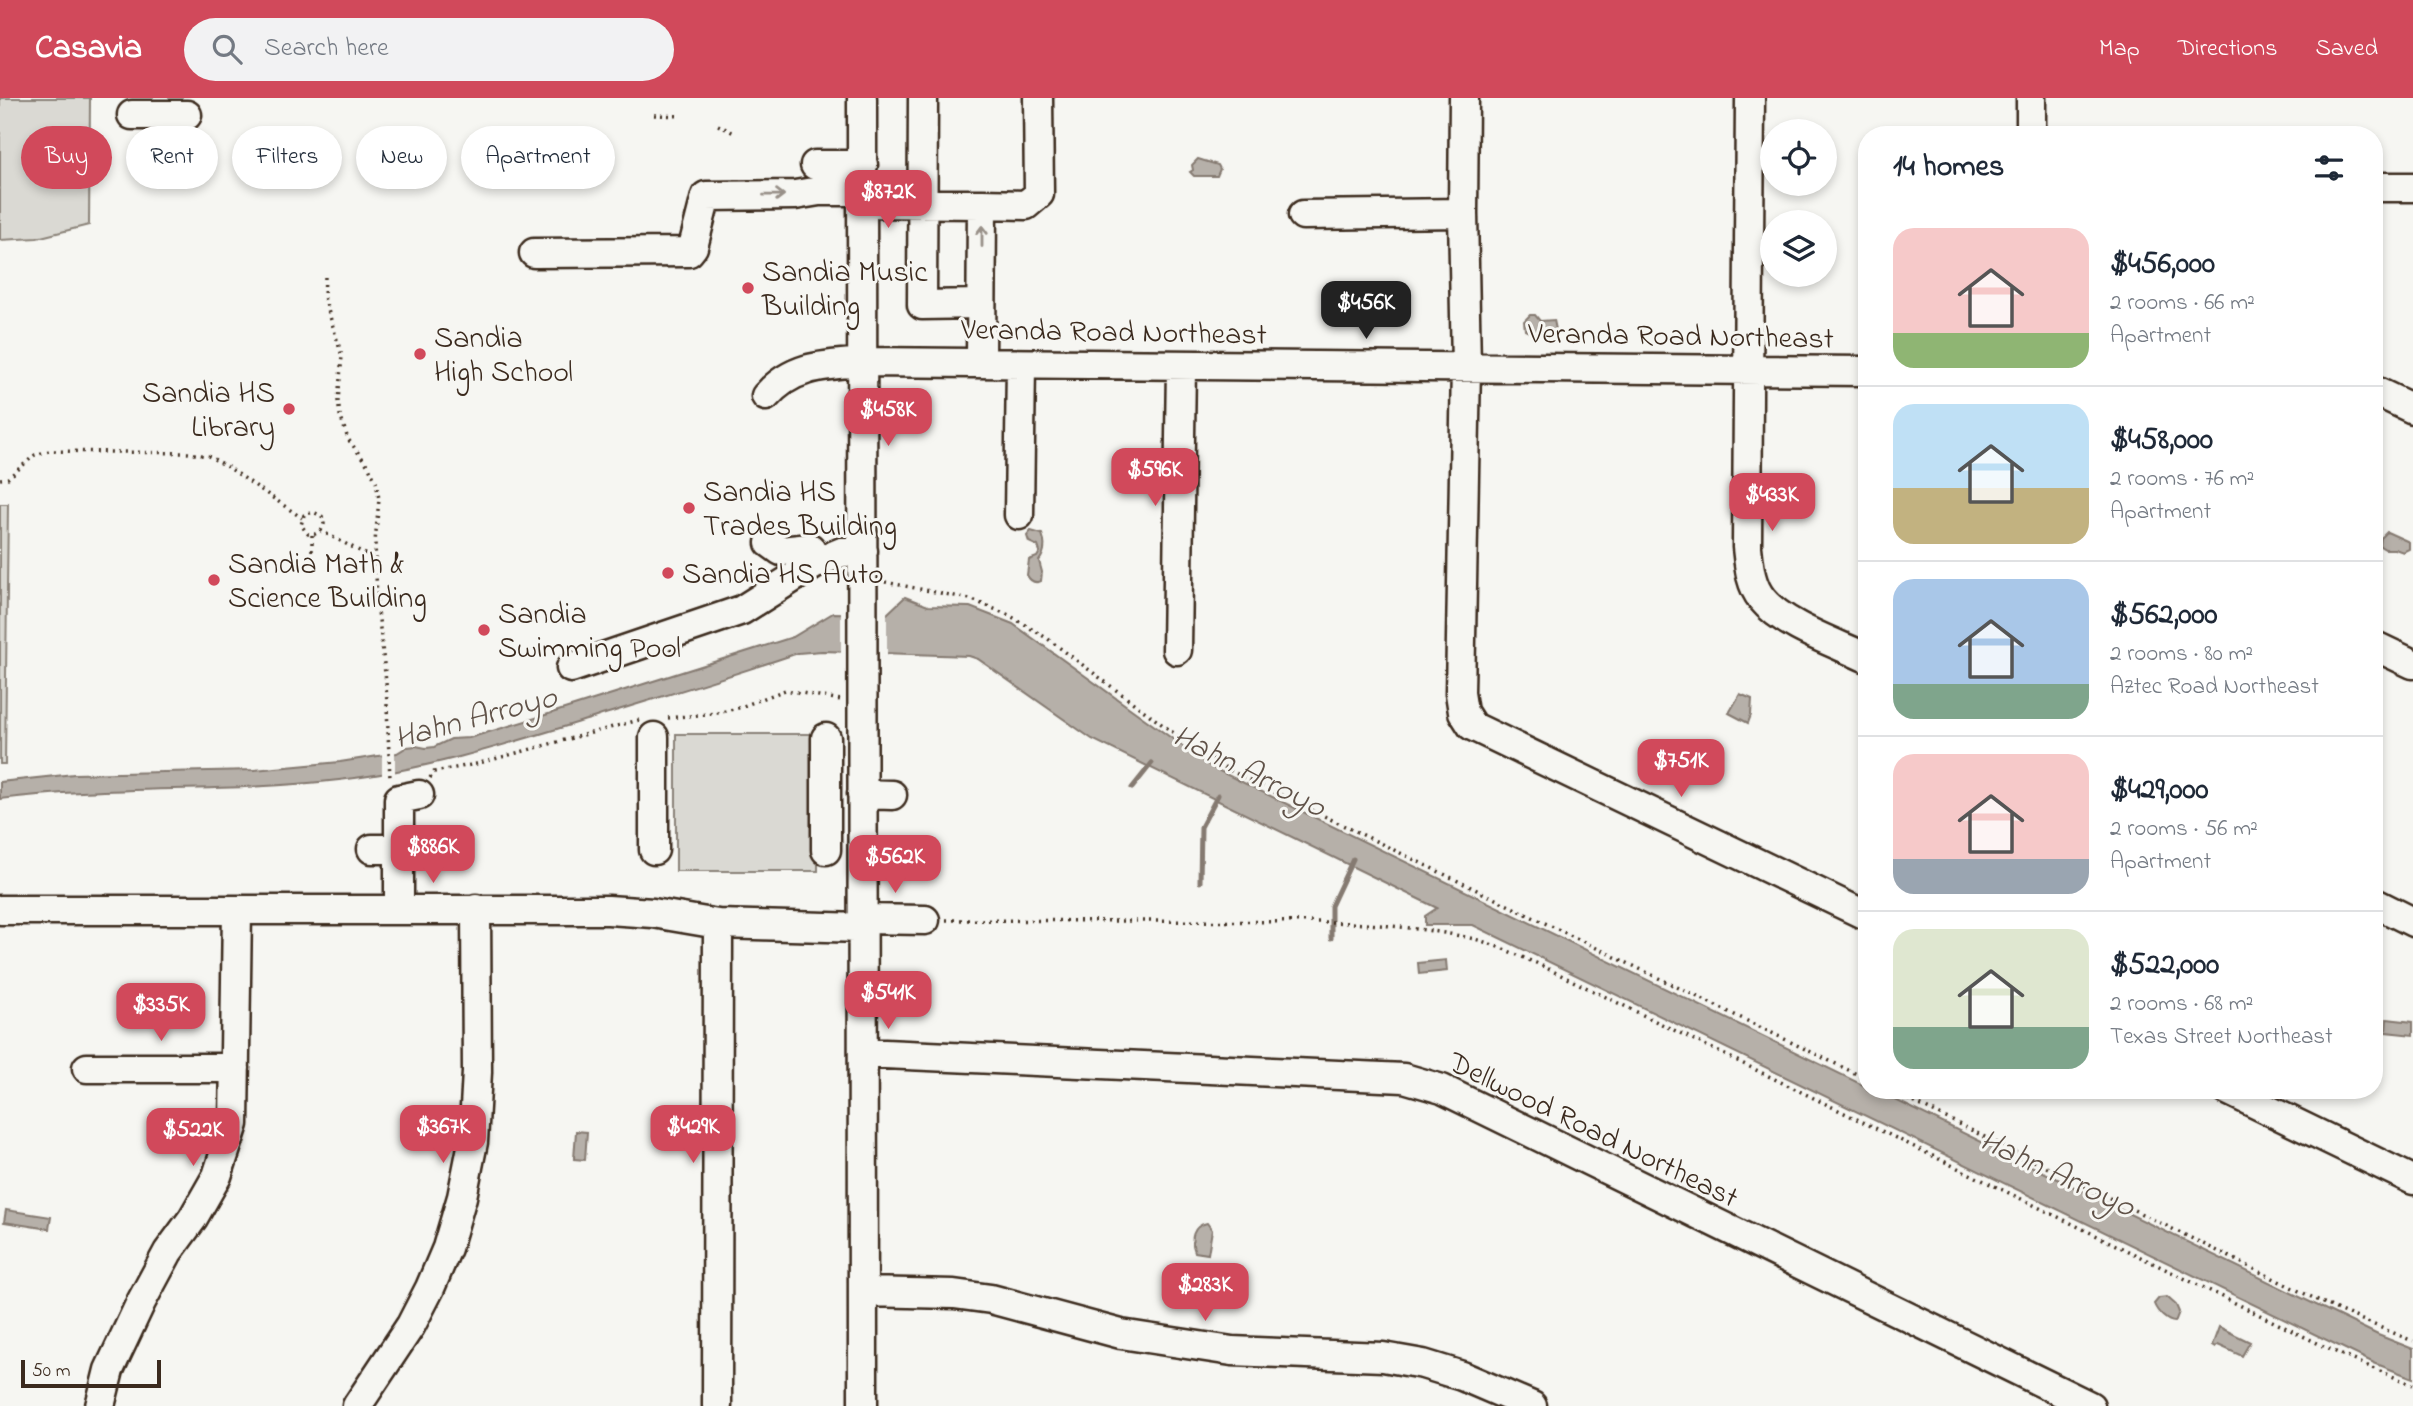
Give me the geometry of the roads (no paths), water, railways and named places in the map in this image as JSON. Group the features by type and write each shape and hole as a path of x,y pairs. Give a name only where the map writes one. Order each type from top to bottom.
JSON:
{"street":[{"path":"862,98 863,1406"},
{"path":"923,98 922,305 981,304"},
{"path":"815,165 863,186 923,203 1026,205 1039,194 1038,98"},
{"path":"1464,98 1465,366 1460,693 1463,712 1472,726 1858,912"},
{"path":"1750,98 1747,547 1751,576 1762,599 1793,625 1858,654"},
{"path":"2031,98 2031,126"},
{"path":"132,115 187,115"},
{"path":"534,253 689,252 693,247 706,196 795,195 863,186"},
{"path":"2383,187 2413,187"},
{"path":"981,363 982,204"},
{"path":"1303,215 1463,213"},
{"name":"Veranda Road Northeast","path":"766,396 778,383 799,371 864,362 1858,371"},
{"path":"1019,515 1021,364"},
{"path":"1177,650 1181,366"},
{"path":"2383,395 2413,409"},
{"path":"769,543 781,551 810,548"},
{"path":"571,668 742,610 818,562 842,552 863,564"},
{"path":"2383,650 2413,664"},
{"path":"652,725 654,850"},
{"path":"826,738 826,850"},
{"path":"399,909 399,799 423,788"},
{"path":"862,794 892,795"},
{"path":"2383,907 2413,922"},
{"path":"357,1406 411,1325 430,1288 447,1248 462,1197 473,1142 476,1083 476,909"},
{"path":"0,910 608,909 653,913 718,924 863,924 925,920"},
{"path":"100,1406 109,1370 141,1301 168,1252 193,1218 217,1176 234,1124 237,910"},
{"path":"717,1406 718,924"},
{"name":"Dellwood Road Northeast","path":"863,1054 1404,1078 1442,1089 2079,1404"},
{"path":"87,1068 235,1068"},
{"path":"2246,1099 2413,1180"},
{"path":"864,1292 954,1294 991,1299 1121,1334 1232,1351 1383,1357 1423,1364 1462,1376 1532,1406"}],"waterway":[{"path":"1132,788 1152,763"},
{"path":"1200,882 1201,827 1218,795"},
{"path":"1331,938 1331,906 1353,859"}],"place":[{"name":"Sandia Music Building","path":"748,288"},
{"name":"Sandia High School","path":"420,354"},
{"name":"Sandia HS Library","path":"289,409"},
{"name":"Sandia HS Trades Building","path":"689,508"},
{"name":"Sandia HS Auto","path":"668,573"},
{"name":"Sandia Math & Science Building","path":"214,580"},
{"name":"Sandia Swimming Pool","path":"484,630"}],"water label":[{"name":"Hahn Arroyo","path":"475,716"},
{"name":"Hahn Arroyo","path":"1250,770"},
{"name":"Hahn Arroyo","path":"2058,1172"}]}
